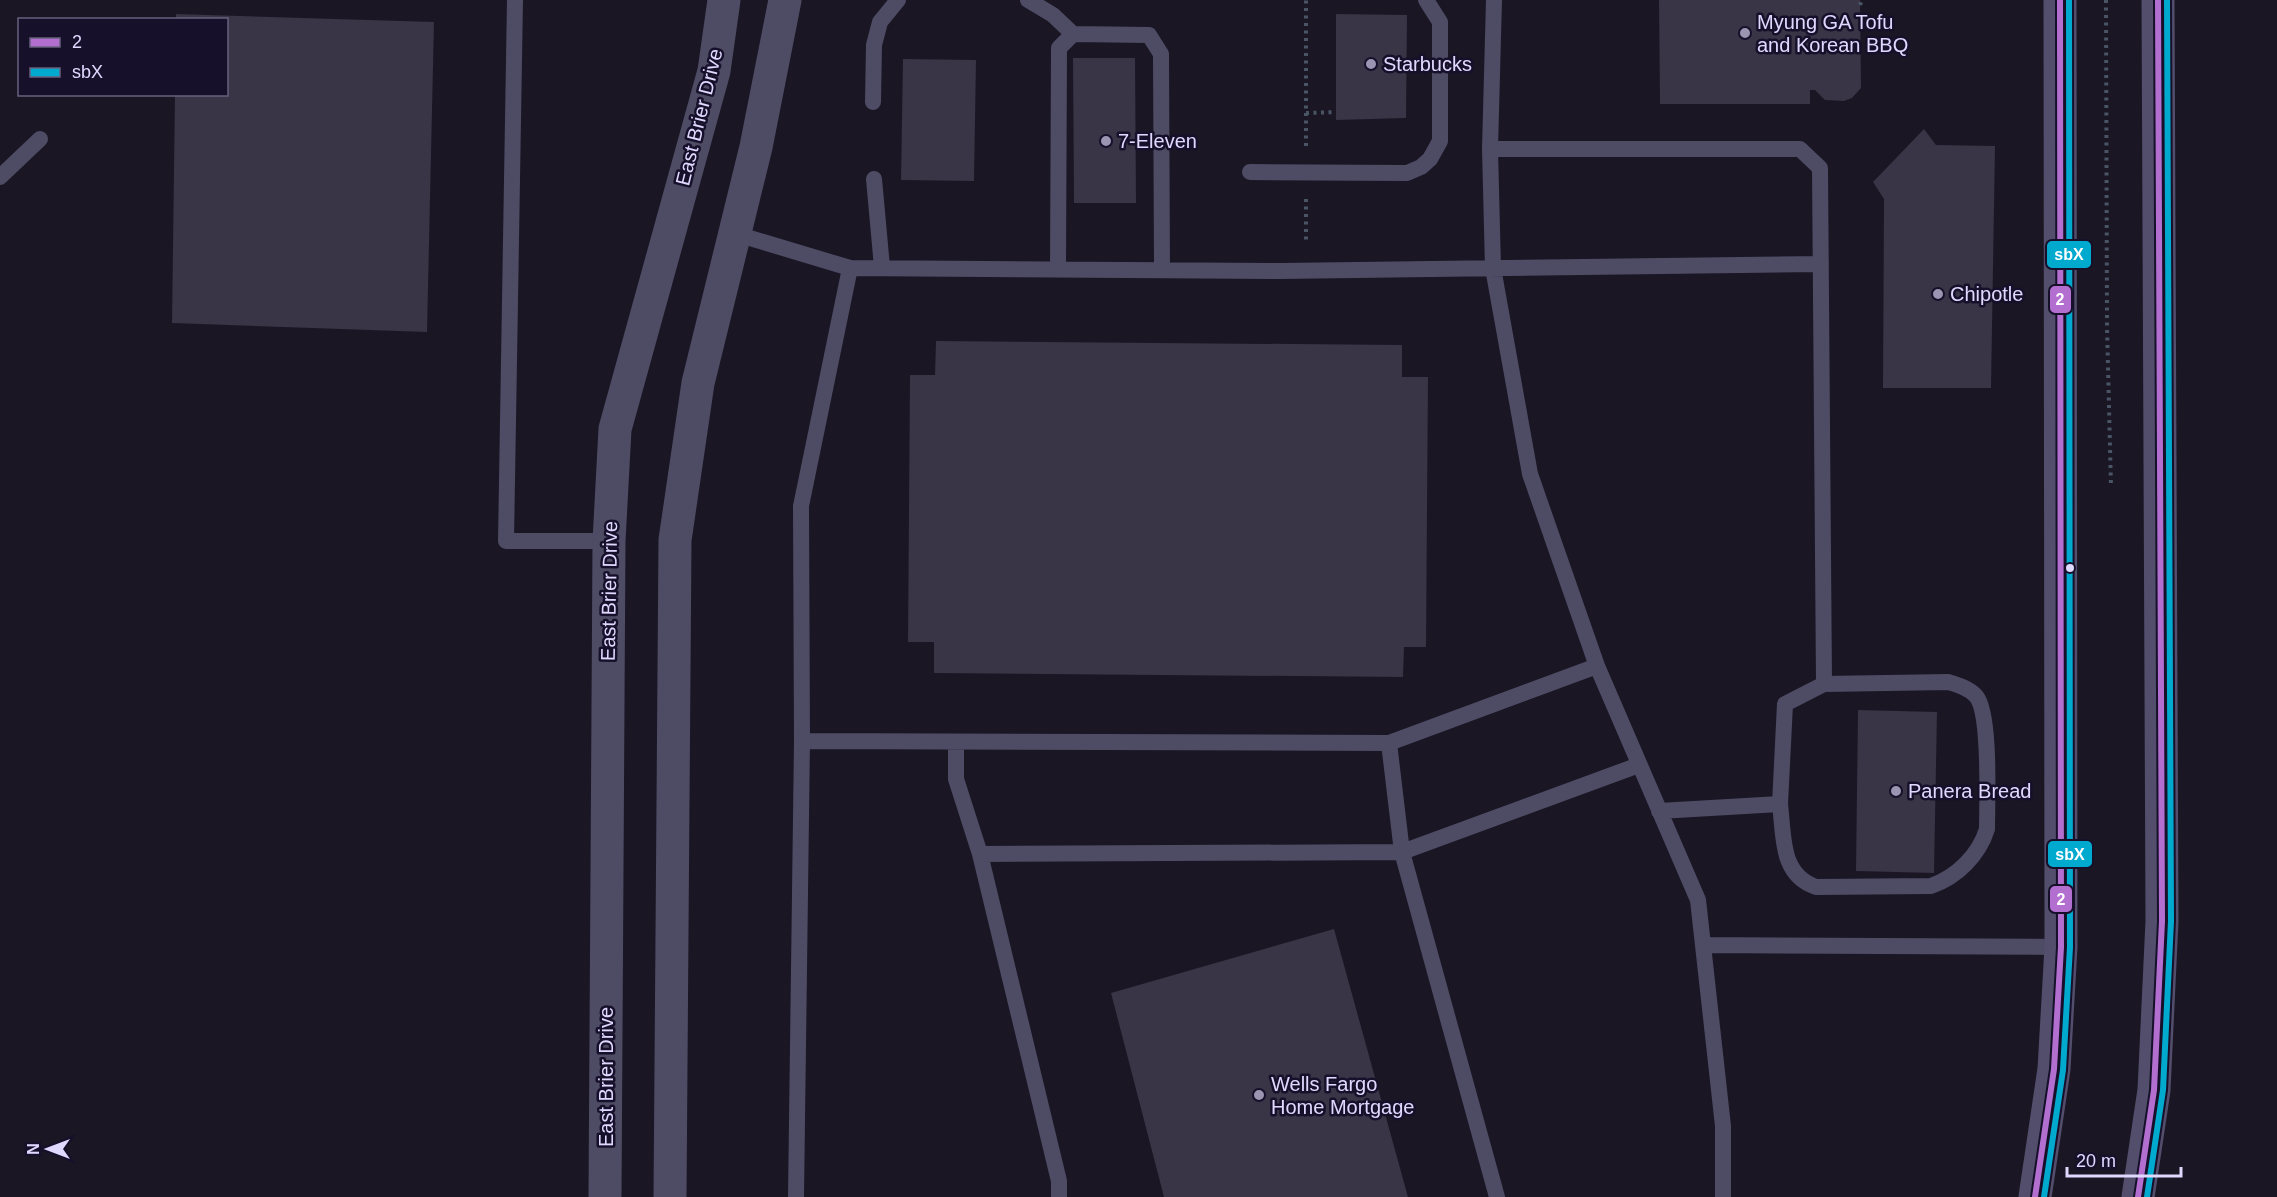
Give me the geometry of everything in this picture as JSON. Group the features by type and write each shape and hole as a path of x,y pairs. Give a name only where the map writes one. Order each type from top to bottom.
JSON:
{"main road":[{"path":"2035,1197 2054,1069 2061,947 2060,0"},
{"path":"2138,1197 2154,1090 2162,921 2158,0"}],"street":[{"name":"East Brier Drive","path":"605,1197 609,541 615,429 714,71 724,0"},
{"path":"670,1197 675,540 698,382 756,147 785,0"}],"lane":[{"path":"515,0 506,541 609,541"},
{"path":"873,102 874,45 880,22 898,0"},
{"path":"1028,0 1053,15 1073,34 1149,35 1161,54 1162,269"},
{"path":"1250,172 1407,172 1421,167 1430,159 1440,141 1440,22 1426,0"},
{"path":"1494,0 1490,149 1492,268 1530,474 1597,666 1698,900 1723,1126 1723,1197"},
{"path":"1058,269 1059,48 1073,34"},
{"path":"0,177 40,139"},
{"path":"1490,149 1800,149 1820,168 1824,684"},
{"path":"874,179 882,267"},
{"path":"733,233 850,268 1306,270 1821,264"},
{"path":"796,1197 802,741 801,506 850,268"},
{"path":"802,741 1389,743 1597,666"},
{"path":"1948,682 1965,687 1977,697 1985,715 1987,829 1983,840 1960,870 1946,881 1931,886 1816,887 1804,883 1793,873 1786,859 1780,804 1785,704 1824,684 1948,682"},
{"path":"956,742 956,779 980,854 1059,1181 1059,1197"},
{"path":"1389,743 1402,852 1497,1197"},
{"path":"980,854 1402,852 1639,765"},
{"path":"1659,811 1780,804"},
{"path":"1703,945 2061,947"}],"path":[{"path":"1306,0 1306,270"},
{"path":"2106,0 2107,327 2111,487"},
{"path":"1306,113 1336,112"}],"building":[{"path":"1659,0 1860,0 1861,88 1852,98 1844,101 1825,100 1815,90 1810,90 1810,104 1660,104"},
{"path":"176,14 434,22 427,332 172,323 175,96 228,96 228,18 176,18"},
{"name":"Starbucks","path":"1336,14 1407,15 1406,118 1336,120"},
{"path":"1073,58 1135,58 1136,203 1074,203"},
{"path":"903,59 976,60 974,181 901,180"},
{"name":"Chipotle","path":"1924,129 1936,145 1995,146 1991,388 1883,388 1884,199 1873,182"},
{"path":"936,341 1402,345 1402,377 1428,377 1426,647 1404,647 1403,677 934,673 934,642 908,642 910,375 935,375"},
{"name":"Panera Bread","path":"1858,710 1937,712 1934,873 1856,871"},
{"name":"Wells Fargo Home Mortgage","path":"1334,929 1408,1197 1164,1197 1111,993"}],"transit line":[{"name":"2","path":"2035,1197 2054,1069 2061,947 2060,0"},
{"name":"sbX","path":"2044,1197 2063,1070 2070,947 2069,0"},
{"name":"2","path":"2138,1197 2154,1090 2162,921 2158,0"},
{"name":"sbX","path":"2147,1197 2163,1090 2171,921 2167,0"}],"place":[{"name":"Myung GA Tofu and Korean BBQ","path":"1745,33"},
{"name":"Starbucks","path":"1371,64"},
{"name":"7-Eleven","path":"1106,141"},
{"name":"Chipotle","path":"1938,294"},
{"name":"Panera Bread","path":"1896,791"},
{"name":"Wells Fargo Home Mortgage","path":"1259,1095"}]}
